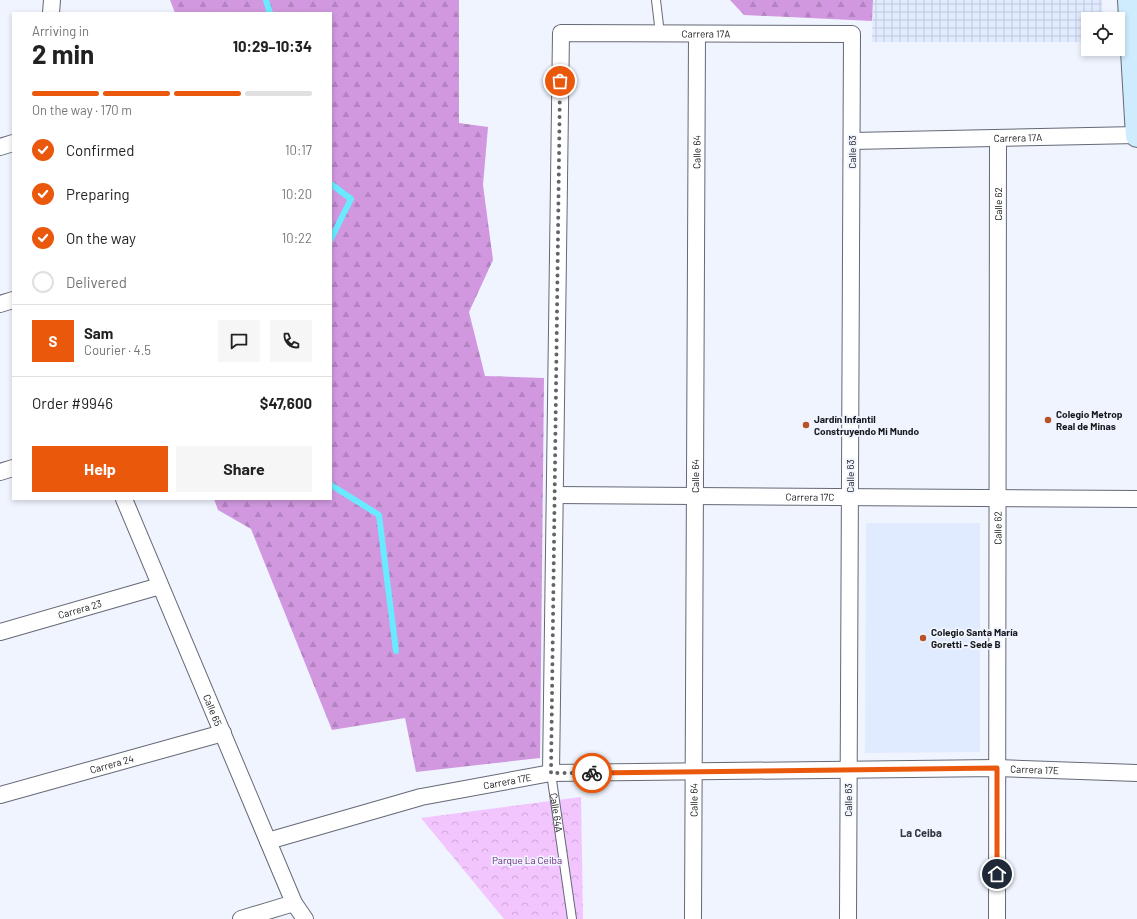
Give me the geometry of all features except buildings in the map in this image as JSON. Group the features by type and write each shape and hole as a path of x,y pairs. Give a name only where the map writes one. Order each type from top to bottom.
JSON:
{"main road":[{"path":"1129,0 1137,135"}],"street":[{"path":"51,12 52,0"},
{"name":"Carrera 17A","path":"561,33 852,34"},
{"name":"Calle 64A","path":"551,773 561,33"},
{"name":"Calle 64","path":"692,919 697,34"},
{"name":"Calle 63","path":"848,919 852,34"},
{"name":"Carrera 17A","path":"852,142 1137,135"},
{"name":"Calle 62","path":"997,919 998,138"},
{"path":"0,147 12,143"},
{"path":"0,304 12,300"},
{"path":"0,472 12,468"},
{"name":"Carrera 17C","path":"555,495 1137,499"},
{"name":"Calle 65","path":"124,500 294,903 305,919"},
{"name":"Carrera 23","path":"0,632 160,586"},
{"name":"Carrera 24","path":"0,795 223,733"},
{"name":"Carrera 17E","path":"268,841 421,797 551,773 997,768 1137,773"},
{"path":"241,919 294,903"}],"lane":[{"path":"656,0 660,34"},
{"name":"Calle 64A","path":"551,773 572,919"}],"shaded area":[{"path":"873,0 1102,0 1103,12 1081,12 1081,42 872,42"},
{"name":"Colegio Santa María Goretti - Sede B","path":"866,523 980,523 980,752 865,753"}],"green space":[{"path":"170,0 459,0 459,123 488,127 483,185 493,260 469,312 485,376 544,378 540,758 416,772 405,718 332,730 251,529 218,510 214,500 332,500 332,12 175,12"},
{"path":"730,0 873,0 872,21 744,15"},
{"name":"Parque La Ceiba","path":"581,797 583,919 504,919 421,818"}],"waterway":[{"path":"266,0 270,12"},
{"path":"332,185 351,199 332,237"},
{"path":"332,486 379,515 396,651"}],"way so far":[{"path":"560,81 551,773 592,773"}],"place":[{"name":"Colegio Metrop Real de Minas","path":"1048,420"},
{"name":"Jardín Infantil Construyendo Mi Mundo","path":"806,425"},
{"name":"Colegio Santa María Goretti - Sede B","path":"923,638"}],"district":[{"name":"La Ceiba","path":"921,832"}],"route":[{"path":"592,773 997,768 997,874"}]}
